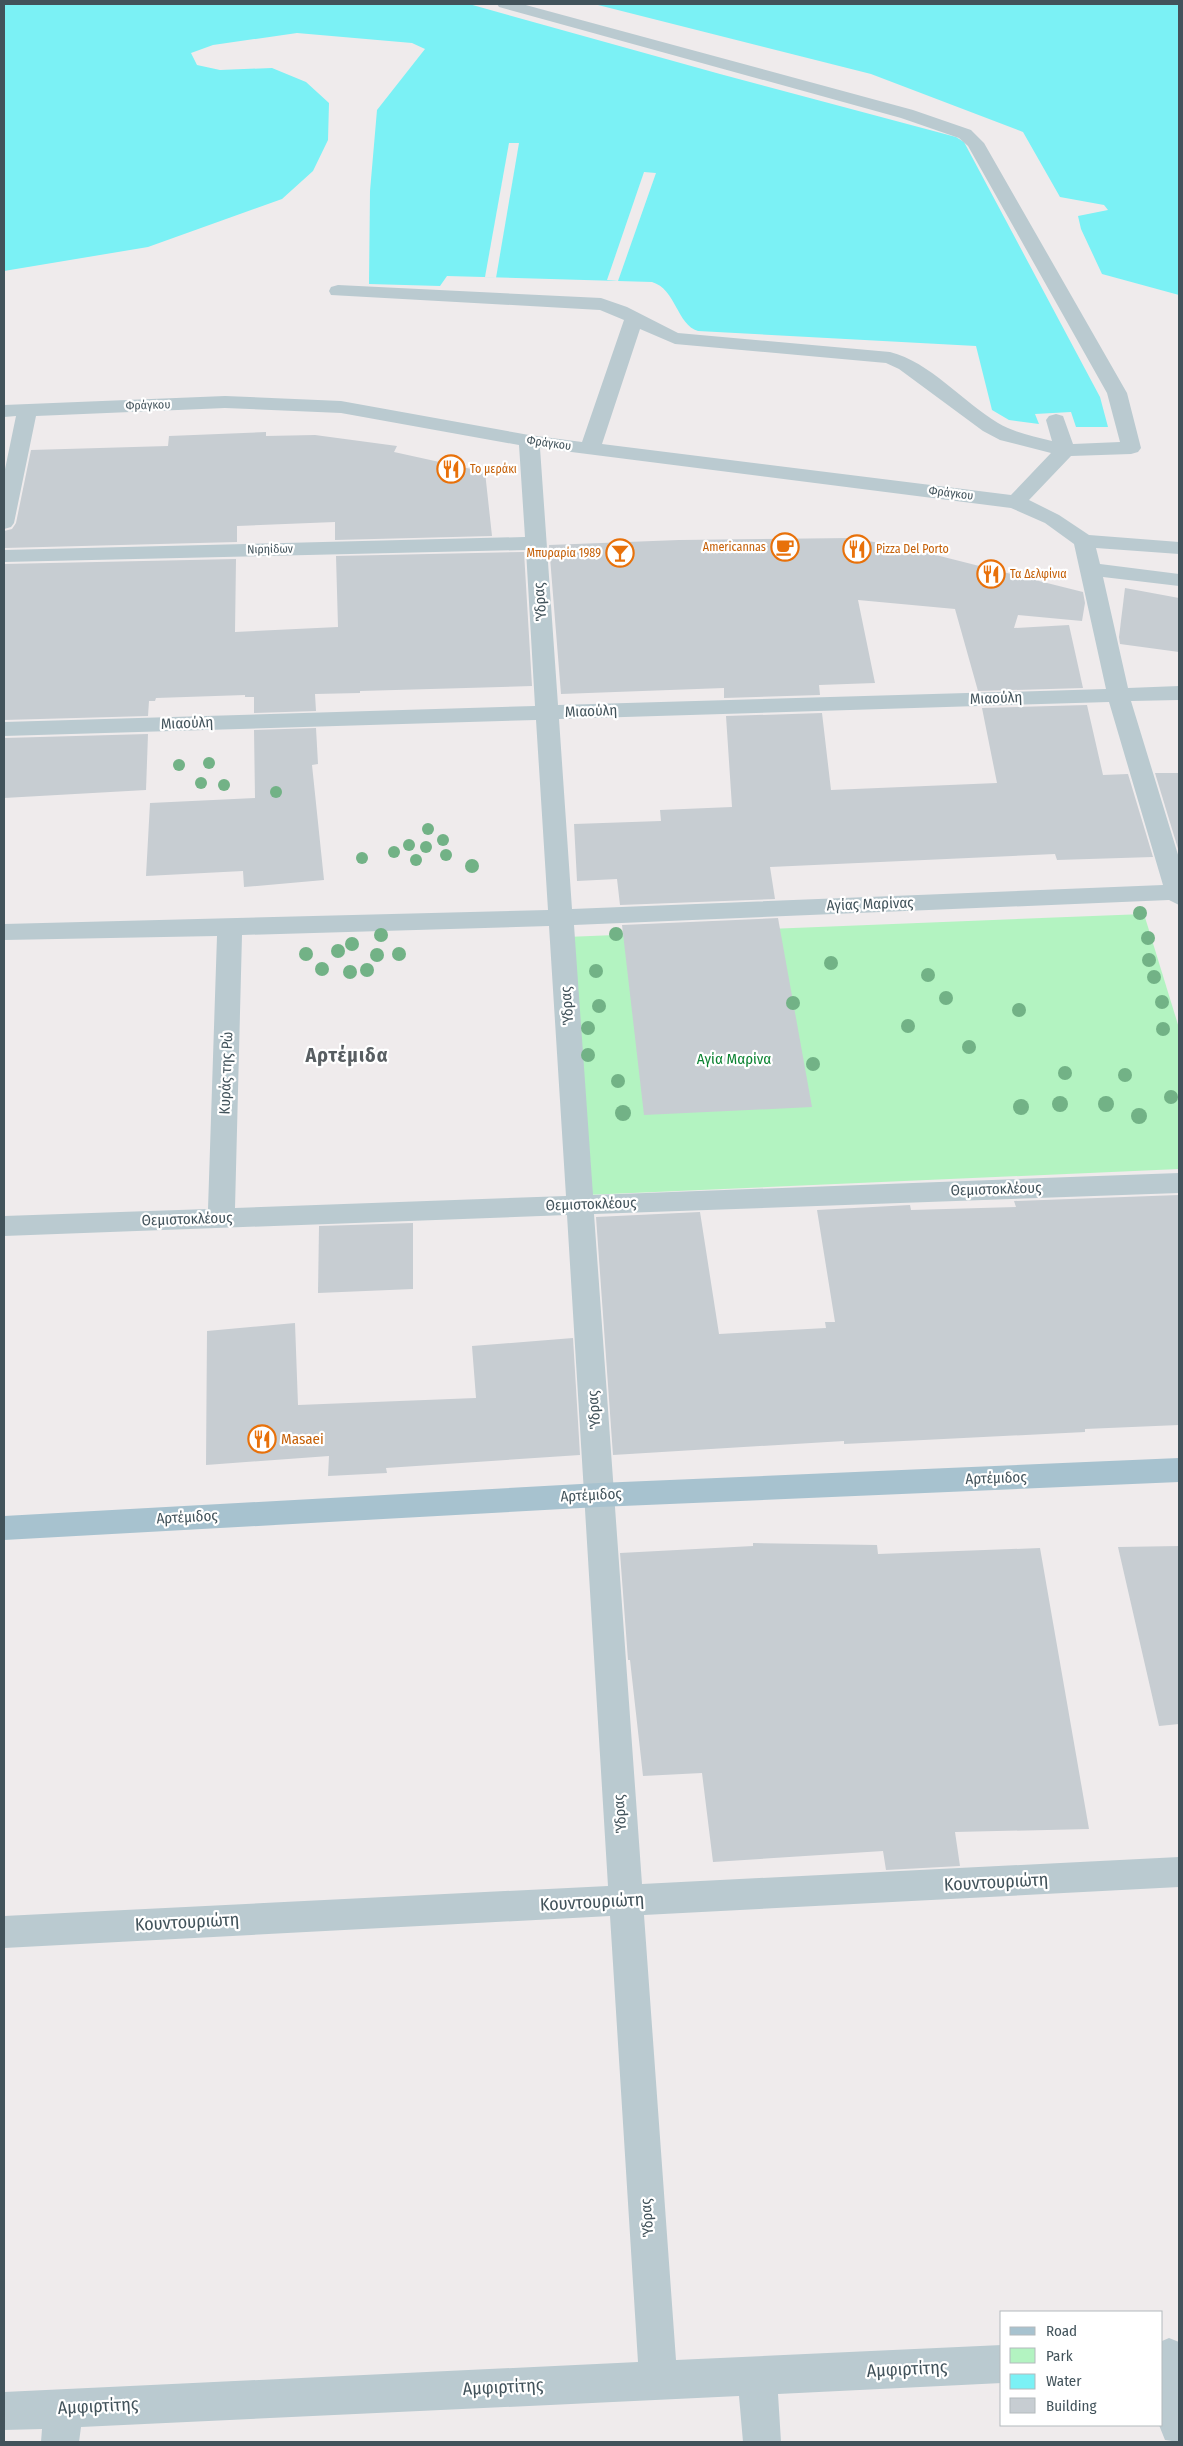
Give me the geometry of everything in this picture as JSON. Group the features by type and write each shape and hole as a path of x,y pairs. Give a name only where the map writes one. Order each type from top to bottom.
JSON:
{"main road":[{"name":"Αρτέμιδος","path":"4,1528 599,1495 1179,1470"}],"street":[{"path":"338,291 595,304 616,308 650,328 675,338 898,360 999,432 1065,450 1131,448 1117,393 975,143 965,134 908,114 505,4"},
{"path":"590,449 634,317"},
{"name":"Φράγκου","path":"4,411 226,402 341,407 590,449 1016,502 1052,518 1084,541"},
{"path":"4,523 27,410"},
{"path":"1056,420 1065,450"},
{"name":"Ύδρας","path":"529,440 658,2380"},
{"path":"1016,502 1065,450"},
{"path":"1179,548 1084,541 1118,694 1179,893"},
{"name":"Νιρηίδων","path":"4,556 536,543"},
{"path":"1090,569 1179,580"},
{"name":"Μιαούλη","path":"4,729 1179,692"},
{"name":"Αγίας Μαρίνας","path":"4,932 230,928 1179,893"},
{"name":"Κυράς της Ρώ","path":"222,1218 230,928"},
{"name":"Θεμιστοκλέους","path":"4,1226 1179,1183"},
{"name":"Κουντουριώτη","path":"4,1932 1179,1872"},
{"path":"1170,2357 1179,2426"},
{"name":"Αμφιρτίτης","path":"4,2411 62,2425 658,2380 1000,2364"},
{"path":"757,2375 762,2442"}],"green space":[{"name":"Αγία Μαρίνα","path":"1144,914 1179,1028 1179,1169 586,1195 566,937"}],"water":[{"path":"4,4 469,4 956,137 964,142 1100,397 1108,427 1076,427 1071,412 1035,414 1039,424 1009,420 992,410 976,346 698,331 685,322 666,292 652,282 447,276 440,286 369,284 370,191 377,110 425,49 412,43 297,33 213,45 191,53 197,65 220,70 272,68 306,82 329,103 328,140 313,171 282,199 148,247 4,271"},
{"path":"594,4 1179,4 1179,295 1102,274 1081,229 1078,216 1108,210 1104,205 1060,197 1023,132 871,74"}],"pier":[{"path":"509,143 519,143 496,278 485,277"},
{"path":"644,172 656,173 618,281 607,280"}],"building":[{"path":"266,432 266,436 315,435 397,446 394,452 485,472 492,536 335,540 335,522 237,526 237,542 4,548 4,531 12,529 16,523 31,450 168,446 169,436"},
{"path":"852,538 912,549 1083,592 1085,603 1082,621 1018,615 1014,628 1069,625 1083,688 978,691 955,609 858,600 875,683 819,685 820,695 724,698 724,688 561,694 549,545 679,540"},
{"path":"524,552 532,686 315,694 316,711 254,713 254,697 245,697 245,695 156,698 155,701 149,701 148,716 4,720 4,564 236,559 235,632 338,627 336,556"},
{"path":"1125,588 1179,598 1179,652 1120,644 1119,637"},
{"path":"1087,705 1103,775 1128,774 1153,857 1057,860 1055,854 770,867 775,899 620,905 617,879 577,881 574,824 661,821 660,810 732,807 726,716 822,713 831,790 997,783 982,708"},
{"path":"316,728 318,764 312,765 324,880 244,887 243,871 146,876 150,803 255,798 254,730"},
{"path":"148,734 146,790 4,798 4,738"},
{"path":"1155,773 1179,773 1179,852"},
{"name":"Αγία Μαρίνα","path":"778,918 812,1107 644,1115 622,925"},
{"path":"1179,1195 1179,1425 1085,1429 1085,1432 844,1444 844,1441 613,1455 596,1217 700,1212 719,1334 826,1328 825,1322 835,1322 817,1210 910,1205 911,1210 1016,1207 1014,1201"},
{"path":"413,1223 413,1289 318,1293 319,1226"},
{"path":"295,1323 298,1405 476,1398 472,1346 573,1338 580,1455 386,1468 387,1473 328,1476 329,1456 206,1465 207,1331"},
{"path":"753,1543 877,1545 878,1554 1040,1548 1089,1829 955,1832 960,1866 886,1870 883,1851 713,1862 702,1773 643,1776 630,1660 628,1660 620,1553 753,1546"},
{"path":"1179,1546 1179,1724 1159,1726 1118,1547"}],"place":[{"name":"Το μεράκι","path":"451,469"},
{"name":"Americannas","path":"785,547"},
{"name":"Pizza Del Porto","path":"857,549"},
{"name":"Μπυραρία 1989","path":"620,553"},
{"name":"Τα Δελφίνια","path":"991,574"},
{"name":"Masaei","path":"262,1439"}],"district":[{"name":"Αρτέμιδα","path":"347,1055"}]}
